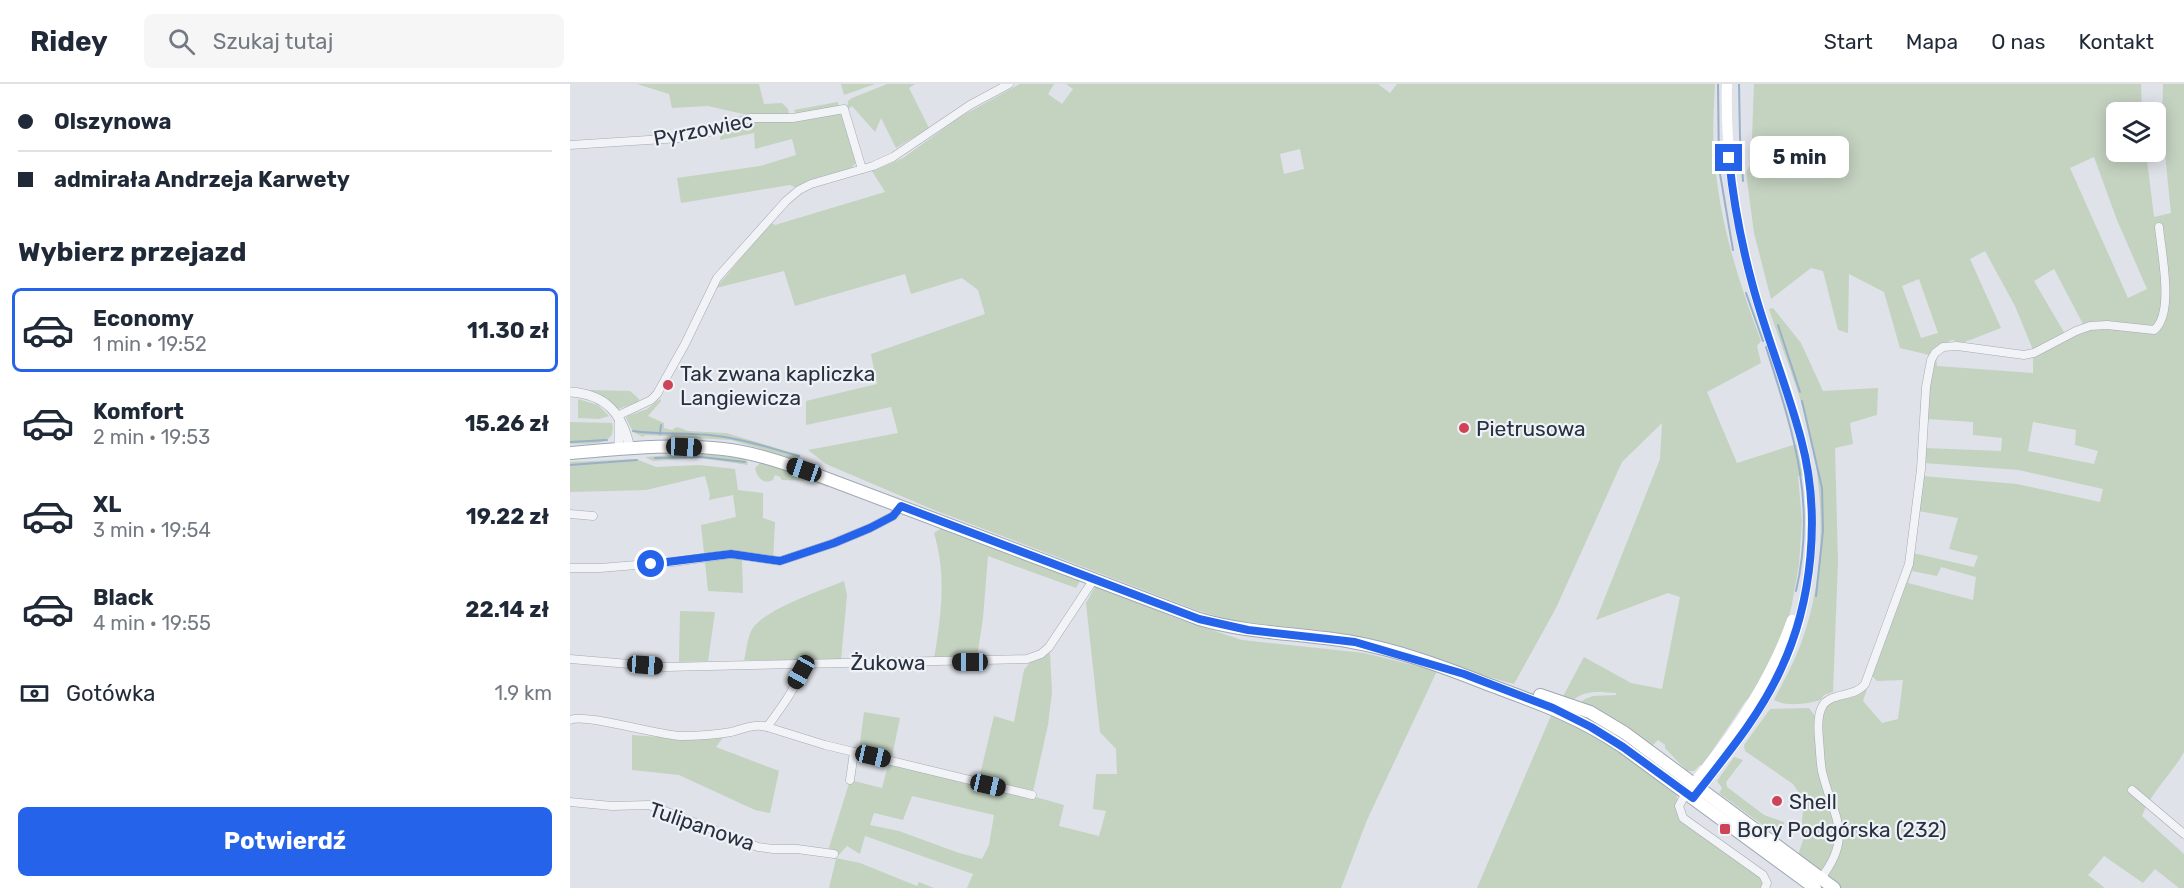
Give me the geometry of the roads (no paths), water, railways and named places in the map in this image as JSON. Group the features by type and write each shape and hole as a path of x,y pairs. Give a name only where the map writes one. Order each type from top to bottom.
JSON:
{"main road":[{"path":"1693,791 1710,777 1754,715 1778,677 1790,650 1799,620 1807,577 1811,516 1802,440 1752,283 1736,215 1726,136 1726,84"},
{"path":"570,453 684,447 724,449 747,453 804,470 1216,624 1248,630 1355,642 1464,674 1553,708 1591,727 1693,791 1818,883 1834,888"},
{"path":"1693,791 1756,697 1786,638 1807,577"},
{"path":"1710,777 1710,788 1716,800"},
{"path":"1693,791 1716,800 1818,883"}],"street":[{"path":"618,418 651,400 657,394 685,344 713,285 775,212 799,190 833,176 862,169 893,157 970,105 1009,84"},
{"name":"Pyrzowiec","path":"570,145 680,138 709,132 750,118 793,118 844,109 862,169"},
{"path":"1818,883 1834,859 1839,846 1839,830 1834,805 1822,770 1818,730 1820,712 1823,704 1858,691 1865,684 1906,574 1912,547 1921,469 1926,387 1931,360 1935,353 1943,347 1957,346 2024,355 2090,326 2107,325 2154,330 2162,322 2165,290 2159,227"},
{"path":"570,392 589,394 607,404 625,429 624,449"},
{"path":"570,568 673,562 731,554 780,561 870,528 893,516 901,506"},
{"path":"570,514 593,516"},
{"name":"Żukowa","path":"570,659 665,667 1027,659 1041,654 1049,647 1094,579"},
{"path":"767,727 783,706 804,664"},
{"path":"570,720 575,718 599,721 680,736 711,735 756,726 767,727 854,752 1032,795"},
{"path":"850,780 854,752"},
{"path":"2132,790 2184,834"},
{"path":"1693,791 1682,815 1763,876 1767,882 1765,888"},
{"name":"Tulipanowa","path":"570,802 612,806 649,806 758,847 834,854"}],"waterway":[{"path":"1718,84 1719,168 1733,250"},
{"path":"1739,84 1743,181"},
{"path":"1746,293 1763,341"},
{"path":"1778,325 1800,392"},
{"path":"1766,347 1793,438 1803,497 1802,558 1796,591"},
{"path":"1802,401 1822,488 1823,531 1816,596"},
{"path":"660,434 661,425"},
{"path":"633,431 727,437 799,456"},
{"path":"570,442 607,440"},
{"path":"655,458 701,457 745,462"},
{"path":"570,465 637,460"}],"place":[{"name":"Tak zwana kapliczka Langiewicza","path":"668,385"},
{"name":"Pietrusowa","path":"1464,428"},
{"name":"Shell","path":"1777,801"},
{"name":"Bory Podgórska (232)","path":"1725,829"}]}
